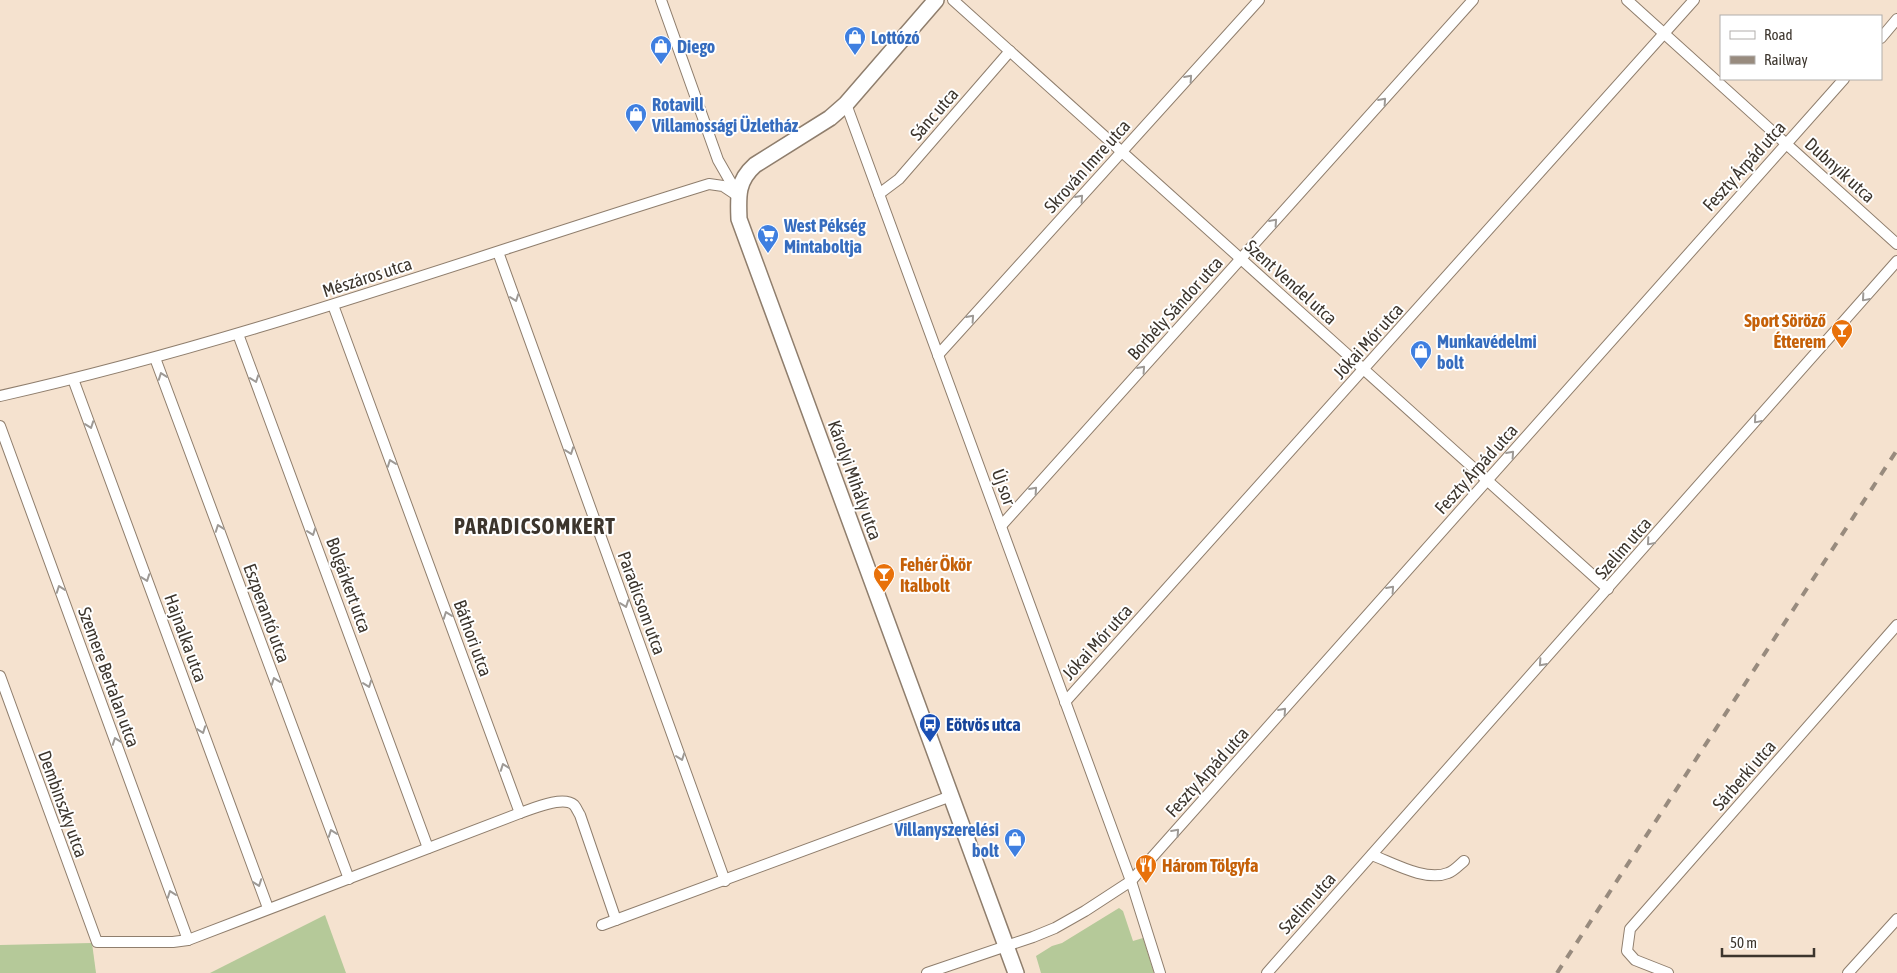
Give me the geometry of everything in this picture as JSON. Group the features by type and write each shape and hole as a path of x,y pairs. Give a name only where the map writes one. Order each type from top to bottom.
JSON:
{"street":[{"path":"662,0 718,160 738,196"},
{"path":"738,196 746,174 755,165 830,118 846,104 936,0"},
{"name":"Szent Vendel utca","path":"953,0 1608,589"},
{"name":"Skrován Imre utca","path":"938,355 1259,0"},
{"name":"Borbély Sándor utca","path":"1001,526 1473,0"},
{"name":"Dubnyik utca","path":"1627,0 1897,244"},
{"name":"Jókai Mór utca","path":"1065,702 1694,0"},
{"path":"1882,37 1897,20"},
{"name":"Sánc utca","path":"879,194 899,179 1010,51"},
{"name":"Feszty Árpád utca","path":"927,973 1055,928 1131,881 1843,80"},
{"name":"Új sor","path":"846,104 1131,881 1160,973"},
{"name":"Mészáros utca","path":"0,396 73,380 238,334 709,184 723,186 738,196"},
{"name":"Károlyi Mihály utca","path":"738,196 739,219 1016,973"},
{"name":"Paradicsom utca","path":"498,252 725,881"},
{"name":"Szelim utca","path":"1267,973 1897,261"},
{"name":"Báthori utca","path":"333,305 520,813"},
{"name":"Bolgárkert utca","path":"238,334 428,848"},
{"name":"Eszperantó utca","path":"156,358 348,879"},
{"name":"Hajnalka utca","path":"73,380 268,908"},
{"name":"Szemere Bertalan utca","path":"0,426 188,940"},
{"name":"Sárberki utca","path":"1668,973 1634,960 1627,951 1630,929 1897,625"},
{"name":"Dembinszky utca","path":"0,676 97,942 173,942 188,940"},
{"path":"602,925 951,796"},
{"path":"188,940 520,813 554,802 565,801 573,804 580,814 616,920"},
{"path":"1372,855 1424,875 1438,876 1450,873 1464,862"},
{"path":"1848,973 1897,919"}],"green space":[{"path":"1119,908 1123,911 1133,941 1143,938 1154,973 1041,973 1036,956 1052,946 1062,943"},
{"path":"325,915 346,973 210,973"},
{"path":"92,943 96,973 0,973 0,945"}],"railway":[{"path":"1557,973 1897,450"}],"place":[{"name":"Lottózó","path":"855,56"},
{"name":"Diego","path":"661,65"},
{"name":"Rotavill Villamossági Üzletház","path":"636,133"},
{"name":"West Pékség Mintaboltja","path":"768,254"},
{"name":"Sport Söröző Étterem","path":"1842,349"},
{"name":"Munkavédelmi bolt","path":"1421,370"},
{"name":"Fehér Ökör Italbolt","path":"884,593"},
{"name":"Eötvös utca","path":"930,743"},
{"name":"Villanyszerelési bolt","path":"1015,858"},
{"name":"Három Tölgyfa","path":"1146,884"}],"district":[{"name":"PARADICSOMKERT","path":"535,526"}]}
